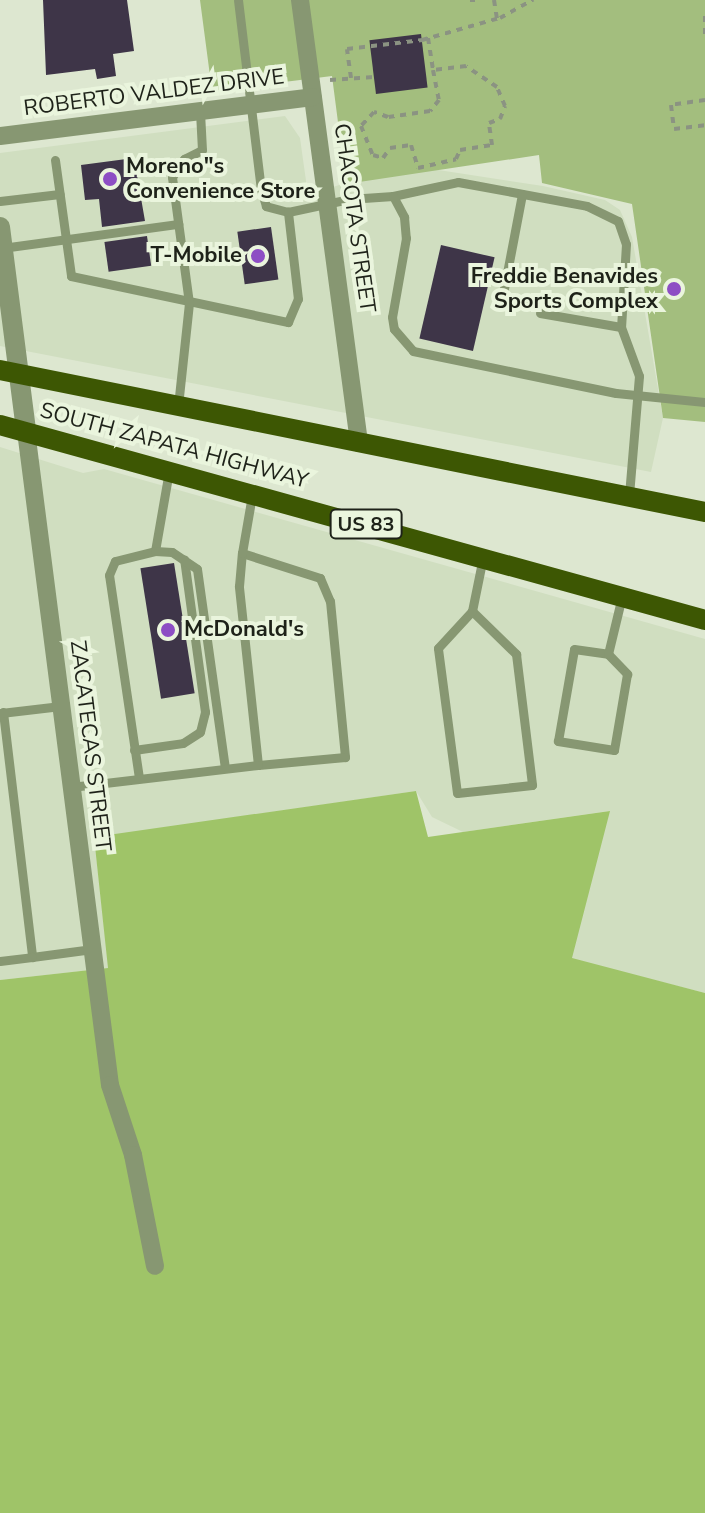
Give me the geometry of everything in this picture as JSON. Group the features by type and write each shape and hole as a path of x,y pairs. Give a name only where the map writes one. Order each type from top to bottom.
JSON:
{"main road":[{"name":"SOUTH ZAPATA HIGHWAY","path":"9,372 705,512"},
{"name":"SOUTH ZAPATA HIGHWAY","path":"0,425 253,492 705,620"}],"street":[{"name":"CHACOTA STREET","path":"300,0 359,443"},
{"name":"ROBERTO VALDEZ DRIVE","path":"0,136 313,97"},
{"name":"ZACATECAS STREET","path":"1,237 9,372 26,431 110,1085 133,1155 155,1266"}],"lane":[{"path":"238,0 261,190 266,206 288,212 393,196 458,182 587,206 618,221 626,244 621,327 635,354 640,394 629,496"},
{"path":"178,406 189,303 172,177 184,159 202,150 200,111"},
{"path":"55,160 71,276 189,303 288,322 298,299 288,212"},
{"path":"0,201 60,194"},
{"path":"512,308 502,299 522,194"},
{"path":"393,196 404,217 406,238 392,317 394,329 413,351 640,394 705,402"},
{"path":"1,237 66,239 178,224"},
{"path":"540,313 621,327"},
{"path":"155,551 169,469"},
{"path":"253,492 239,586 258,765"},
{"path":"139,778 109,575 115,561 155,551 184,559 197,569 225,767"},
{"path":"71,787 225,767 345,757 330,601 320,578 242,553"},
{"path":"472,611 516,654 532,785 457,793 438,648 472,611 483,557"},
{"path":"134,750 183,743 200,732 205,712 184,559"},
{"path":"608,654 622,596"},
{"path":"574,649 608,654 627,674 614,750 558,741 574,649"},
{"path":"32,957 2,712 61,706"},
{"path":"0,961 92,949"}],"path":[{"path":"494,0 497,19"},
{"path":"351,78 347,49 428,38 497,19 533,0"},
{"path":"705,16 705,35"},
{"path":"428,38 433,70 439,100 430,111 388,117 374,112 363,123 364,142 373,155 383,158 390,148 411,145 418,168 456,159 460,150 492,145 489,123 500,119 505,106 497,87 466,66 433,70"},
{"path":"330,80 374,77"},
{"path":"705,100 671,105 674,129 705,125"}],"shaded area":[{"path":"285,116 300,138 308,195 358,179 432,169 543,186 605,200 620,210 632,237 663,418 651,472 0,346 0,153"},
{"path":"0,447 83,473 104,469 705,639 705,993 571,959 609,811 463,832 432,817 416,791 94,838 109,968 0,980"}],"green space":[{"name":"Freddie Benavides Sports Complex","path":"200,0 705,0 705,422 663,418 632,204 542,183 539,155 346,184 332,76 212,91"},
{"path":"416,791 428,837 610,811 572,958 705,993 705,1513 0,1513 0,980 108,968 94,837"}],"building":[{"path":"43,0 127,0 134,51 113,54 116,76 97,79 95,69 46,75"},
{"path":"421,34 428,88 376,94 369,40"},
{"name":"Moreno\"s Convenience Store","path":"134,158 145,221 102,227 99,199 85,200 81,165"},
{"name":"T-Mobile","path":"271,227 278,279 245,284 237,232"},
{"path":"147,236 151,266 109,272 104,242"},
{"path":"441,245 495,257 473,351 419,339"},
{"name":"McDonald's","path":"174,563 195,693 161,699 140,568"}],"place":[{"name":"Moreno\"s Convenience Store","path":"110,179"},
{"name":"T-Mobile","path":"258,256"},
{"name":"Freddie Benavides Sports Complex","path":"674,289"},
{"name":"McDonald's","path":"168,630"}]}
